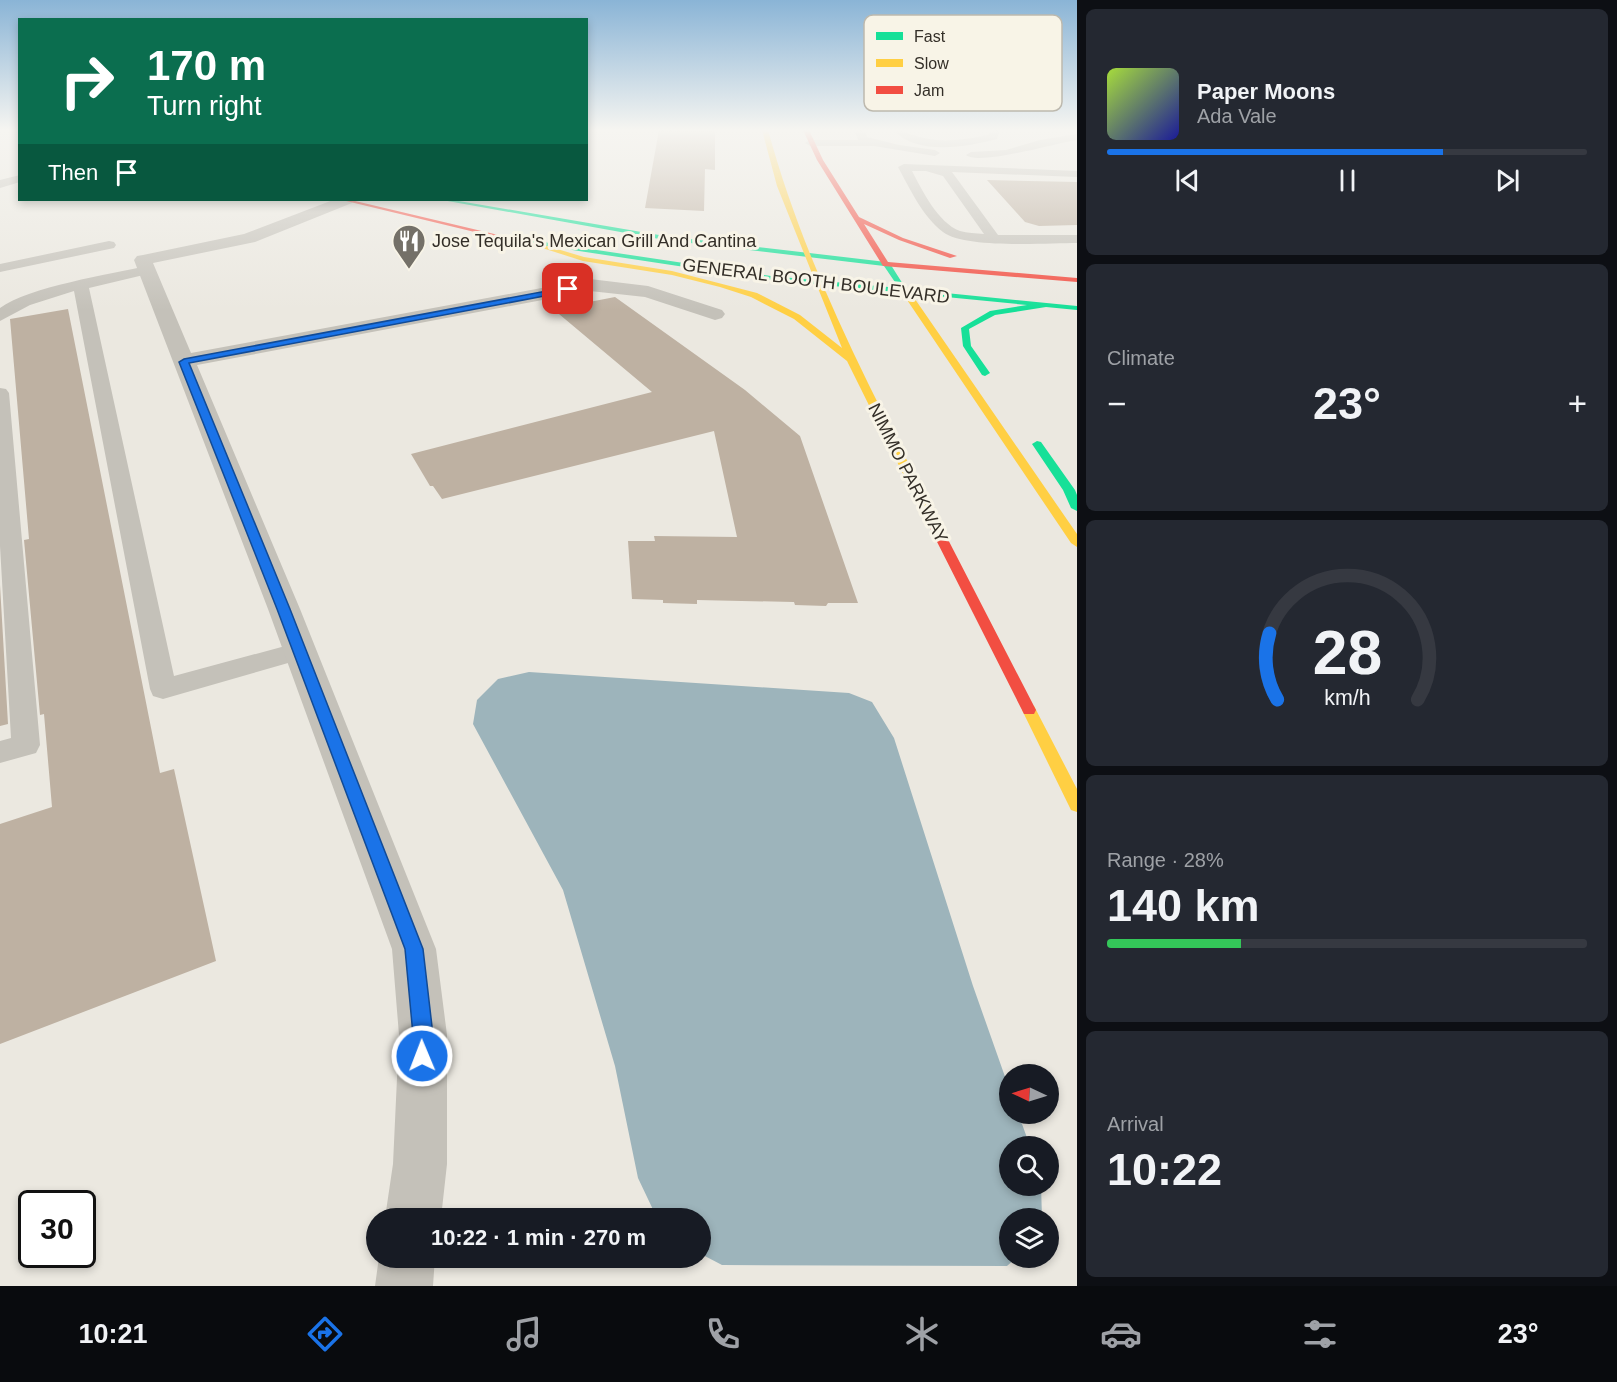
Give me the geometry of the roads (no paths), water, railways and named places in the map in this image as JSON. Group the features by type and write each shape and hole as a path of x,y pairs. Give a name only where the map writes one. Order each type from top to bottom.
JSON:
{"main road":[{"name":"NIMMO PARKWAY","path":"781,190 830,316 851,360 1077,805"},
{"path":"840,190 886,264 1077,543"},
{"name":"GENERAL BOOTH BOULEVARD","path":"349,201 526,241 695,268 818,283 1077,308"},
{"name":"GENERAL BOOTH BOULEVARD","path":"451,201 616,231 807,256 1077,280"},
{"path":"856,218 901,239 955,257 1007,266 1077,273"},
{"path":"526,241 583,258 691,276 754,295 797,316 851,360"},
{"path":"996,387 969,350 963,338 965,328 974,320 988,314 1046,305"},
{"path":"1029,434 1069,490 1077,508"}],"street":[{"path":"342,201 249,238 143,260 300,651 414,949 423,1035 420,1164 414,1208"},
{"path":"184,362 590,285 648,292 714,314"},
{"path":"404,1286 406,1268"}],"lane":[{"path":"919,190 940,223 953,232 993,237 1077,239"},
{"path":"959,190 993,237"},
{"path":"0,268 109,245"},
{"path":"0,316 3,312 23,302 147,270"},
{"path":"81,287 163,689 300,651"},
{"path":"0,393 26,745 0,752"}],"water":[{"path":"529,672 849,693 872,702 894,738 973,986 1001,1064 999,1124 1022,1124 1026,1136 999,1136 999,1196 1041,1196 1042,1208 999,1208 999,1266 722,1265 711,1259 711,1208 652,1208 638,1178 615,1066 563,890 473,724 477,700 498,679"}],"place":[{"name":"Jose Tequila's Mexican Grill And Cantina","path":"409,270"}]}
